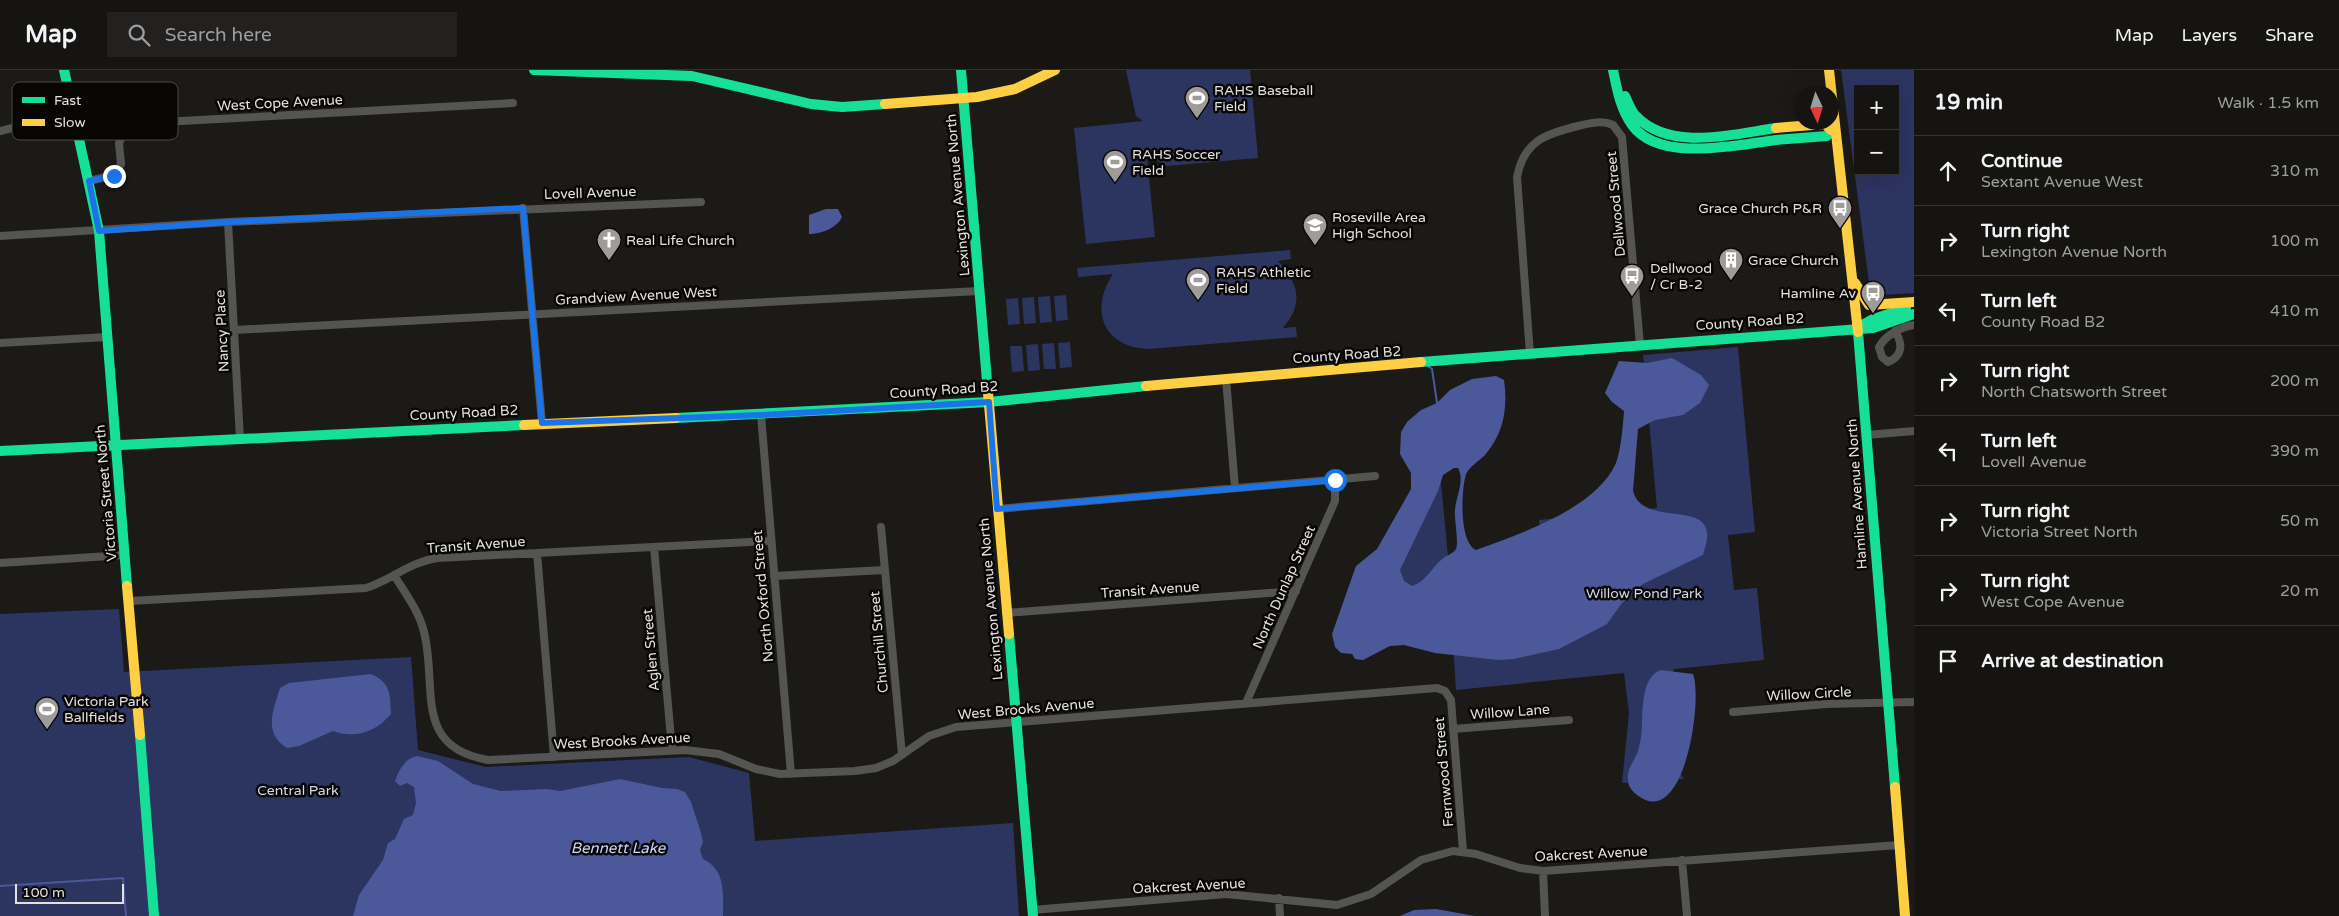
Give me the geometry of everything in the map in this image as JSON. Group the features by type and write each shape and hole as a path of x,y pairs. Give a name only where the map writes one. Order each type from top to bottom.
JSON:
{"main road":[{"path":"534,70 692,76 811,104 835,107 964,100 1015,89 1055,70"},
{"name":"Lexington Avenue North","path":"962,70 997,509 1033,913"},
{"path":"1613,70 1618,101 1625,118 1640,133 1658,144 1687,148 1827,136 1834,130"},
{"path":"1621,70 1623,87 1631,109 1642,122 1657,132 1686,137 1794,127"},
{"name":"Hamline Avenue North","path":"1829,70 1830,85"},
{"name":"Hamline Avenue North","path":"1834,130 1853,278 1905,916"},
{"name":"Victoria Street North","path":"80,140 99,231 154,916"},
{"path":"1853,278 1864,300 1869,305 1914,302"},
{"name":"County Road B2","path":"1857,328 1871,320 1914,307"},
{"name":"County Road B2","path":"0,451 542,423 761,415 989,402 1226,378 1873,328 1914,314"}],"street":[{"name":"West Cope Avenue","path":"178,121 513,103"},
{"name":"Dellwood Street","path":"1530,354 1517,178 1519,166 1526,153 1544,136 1597,122 1613,125 1622,137 1640,345"},
{"name":"West Cope Avenue","path":"89,181 114,176 121,164 119,143 121,140"},
{"name":"Lovell Avenue","path":"0,236 228,222 523,208 701,202"},
{"path":"523,208 534,314 542,423"},
{"name":"Nancy Place","path":"228,222 240,439"},
{"name":"Grandview Avenue West","path":"234,330 979,291"},
{"path":"1895,331 1914,325"},
{"path":"0,343 107,337"},
{"path":"1226,378 1235,488"},
{"name":"North Oxford Street","path":"761,415 791,774"},
{"path":"1867,435 1914,431"},
{"path":"997,509 1375,476"},
{"name":"North Dunlap Street","path":"1246,702 1335,501 1335,480"},
{"name":"Churchill Street","path":"881,527 902,755"},
{"name":"Transit Avenue","path":"129,601 355,589 376,584 425,560 771,541"},
{"name":"Aglen Street","path":"654,547 672,750"},
{"path":"537,553 554,757"},
{"path":"0,563 125,555"},
{"path":"774,576 884,570"},
{"name":"West Brooks Avenue","path":"394,575 416,612 424,631 432,711 435,723 444,739 458,751 483,759 672,750 710,752 756,769 791,774 868,770 893,761 929,736 947,729 965,726 1437,688 1445,691"},
{"name":"Transit Avenue","path":"1006,613 1296,591"},
{"name":"Fernwood Street","path":"1445,691 1451,700 1463,851"},
{"path":"1887,704 1914,702"},
{"name":"Willow Circle","path":"1733,712 1826,704 1887,704"},
{"name":"Willow Lane","path":"1453,729 1569,720"},
{"name":"Oakcrest Avenue","path":"1033,913 1208,894 1247,894 1325,905 1348,903 1371,894 1421,860 1442,853 1463,851 1520,868 1543,871 1899,845"},
{"path":"1682,860 1687,916"},
{"path":"1543,871 1545,916"},
{"path":"1279,898 1280,916"}],"green space":[{"path":"1126,70 1250,70 1258,158 1166,166 1151,157 1146,147 1155,237 1086,244 1074,128 1143,121 1136,116"},
{"path":"1841,70 1914,70 1914,293 1880,295 1870,290 1855,175 1899,175 1899,85 1854,85 1854,169"},
{"name":"RAHS Athletic Field","path":"1290,250 1291,259 1278,261 1291,278 1296,294 1294,310 1283,328 1296,327 1297,337 1148,349 1133,347 1120,342 1111,334 1105,324 1102,313 1102,301 1106,287 1113,274 1078,277 1077,268"},
{"path":"1066,295 1068,320 1056,321 1054,296"},
{"path":"1050,296 1052,322 1040,323 1038,297"},
{"path":"1034,297 1036,323 1024,324 1022,298"},
{"path":"1018,298 1020,324 1008,325 1006,299"},
{"path":"1070,342 1072,367 1060,368 1058,343"},
{"path":"1054,343 1056,369 1044,369 1042,344"},
{"path":"1038,344 1040,370 1028,371 1026,345"},
{"path":"1010,346 1022,346 1024,371 1012,372"},
{"name":"Willow Pond Park","path":"1738,347 1755,532 1728,535 1734,590 1757,588 1764,660 1674,669 1665,687 1668,753 1684,779 1622,783 1629,713 1624,673 1456,690 1452,626 1369,631 1440,473 1449,566 1543,557 1539,520 1657,508 1643,355"},
{"name":"Central Park","path":"119,609 124,672 411,657 418,750 486,767 689,757 749,773 755,841 1013,823 1019,916 0,916 0,614"}],"water":[{"path":"826,209 838,209 842,217 840,221 828,230 809,234 809,215"},
{"path":"1672,358 1701,375 1709,385 1700,403 1683,415 1655,420 1638,429 1633,491 1639,502 1648,508 1695,518 1703,523 1707,535 1703,555 1643,584 1622,603 1607,624 1559,649 1514,659 1498,660 1435,653 1404,645 1390,646 1363,660 1355,659 1352,654 1341,653 1335,647 1332,634 1356,566 1377,549 1411,489 1411,473 1400,454 1401,432 1407,422 1421,410 1437,403 1450,390 1472,379 1496,376 1504,380 1505,410 1497,438 1485,455 1467,471 1464,482 1462,503 1464,527 1470,545 1476,550 1555,518 1592,494 1606,479 1618,458 1624,411 1612,402 1605,393 1619,361 1647,363","holes":["1454,468 1458,468 1461,478 1455,510 1456,549 1441,560 1421,582 1412,586 1404,581 1400,570 1438,491 1443,475"]},
{"path":"1661,670 1693,674 1695,708 1687,756 1679,778 1669,794 1656,801 1640,797 1634,792 1628,783 1628,776 1629,769 1640,744 1647,684 1655,673"},
{"path":"371,674 378,677 386,685 390,695 391,714 379,725 357,734 333,731 299,746 287,748 275,736 272,721 280,688 289,683"},
{"name":"Bennett Lake","path":"417,756 438,761 473,784 501,791 547,789 560,791 620,779 685,792 691,802 701,833 703,842 700,850 703,859 716,869 722,883 723,916 353,916 359,895 383,860 388,843 395,839 404,819 413,815 416,803 414,787 407,783 400,786 395,781 403,765 409,759"},
{"path":"1436,909 1475,916 1400,916 1414,910"}],"waterway":[{"path":"1428,366 1432,369 1437,403"},
{"path":"0,886 123,878 126,916"}],"traffic: fast":[{"path":"64,70 67,82"},
{"path":"534,70 692,76 811,104 842,107 885,104"},
{"path":"961,70 988,393"},
{"path":"1613,70 1622,105 1628,119 1644,137 1660,144 1679,148 1699,149 1776,140"},
{"path":"1625,96 1636,116 1650,127 1666,134 1703,138 1776,128"},
{"path":"1776,140 1827,136 1831,130"},
{"path":"79,140 99,231 127,586"},
{"path":"1857,328 1871,320 1906,308"},
{"path":"1421,362 1873,328 1914,314"},
{"path":"1858,332 1895,787"},
{"path":"676,418 989,402 1146,386"},
{"path":"0,451 524,425"},
{"path":"1009,634 1033,916"},
{"path":"140,735 154,916"}],"traffic: slow":[{"path":"885,104 977,97 1015,89 1055,70"},
{"path":"1829,70 1858,332"},
{"path":"1776,128 1794,127"},
{"path":"1855,283 1869,305 1914,302"},
{"path":"1146,386 1421,362"},
{"path":"988,393 1009,634"},
{"path":"524,425 676,418"},
{"path":"127,586 140,735"},
{"path":"1895,787 1905,916"}],"place":[{"name":"RAHS Baseball Field","path":"1197,119"},
{"name":"RAHS Soccer Field","path":"1115,183"},
{"name":"Grace Church P&R","path":"1840,229"},
{"name":"Roseville Area High School","path":"1315,246"},
{"name":"Real Life Church","path":"609,261"},
{"name":"Grace Church","path":"1731,281"},
{"name":"Dellwood / Cr B-2","path":"1632,297"},
{"name":"RAHS Athletic Field","path":"1198,301"},
{"name":"Hamline Av","path":"1873,314"},
{"name":"Victoria Park Ballfields","path":"47,730"}],"route":[{"path":"114,176 89,181 99,231 228,222 523,208 534,314 542,423 761,415 989,402 997,509 1335,480"}]}
